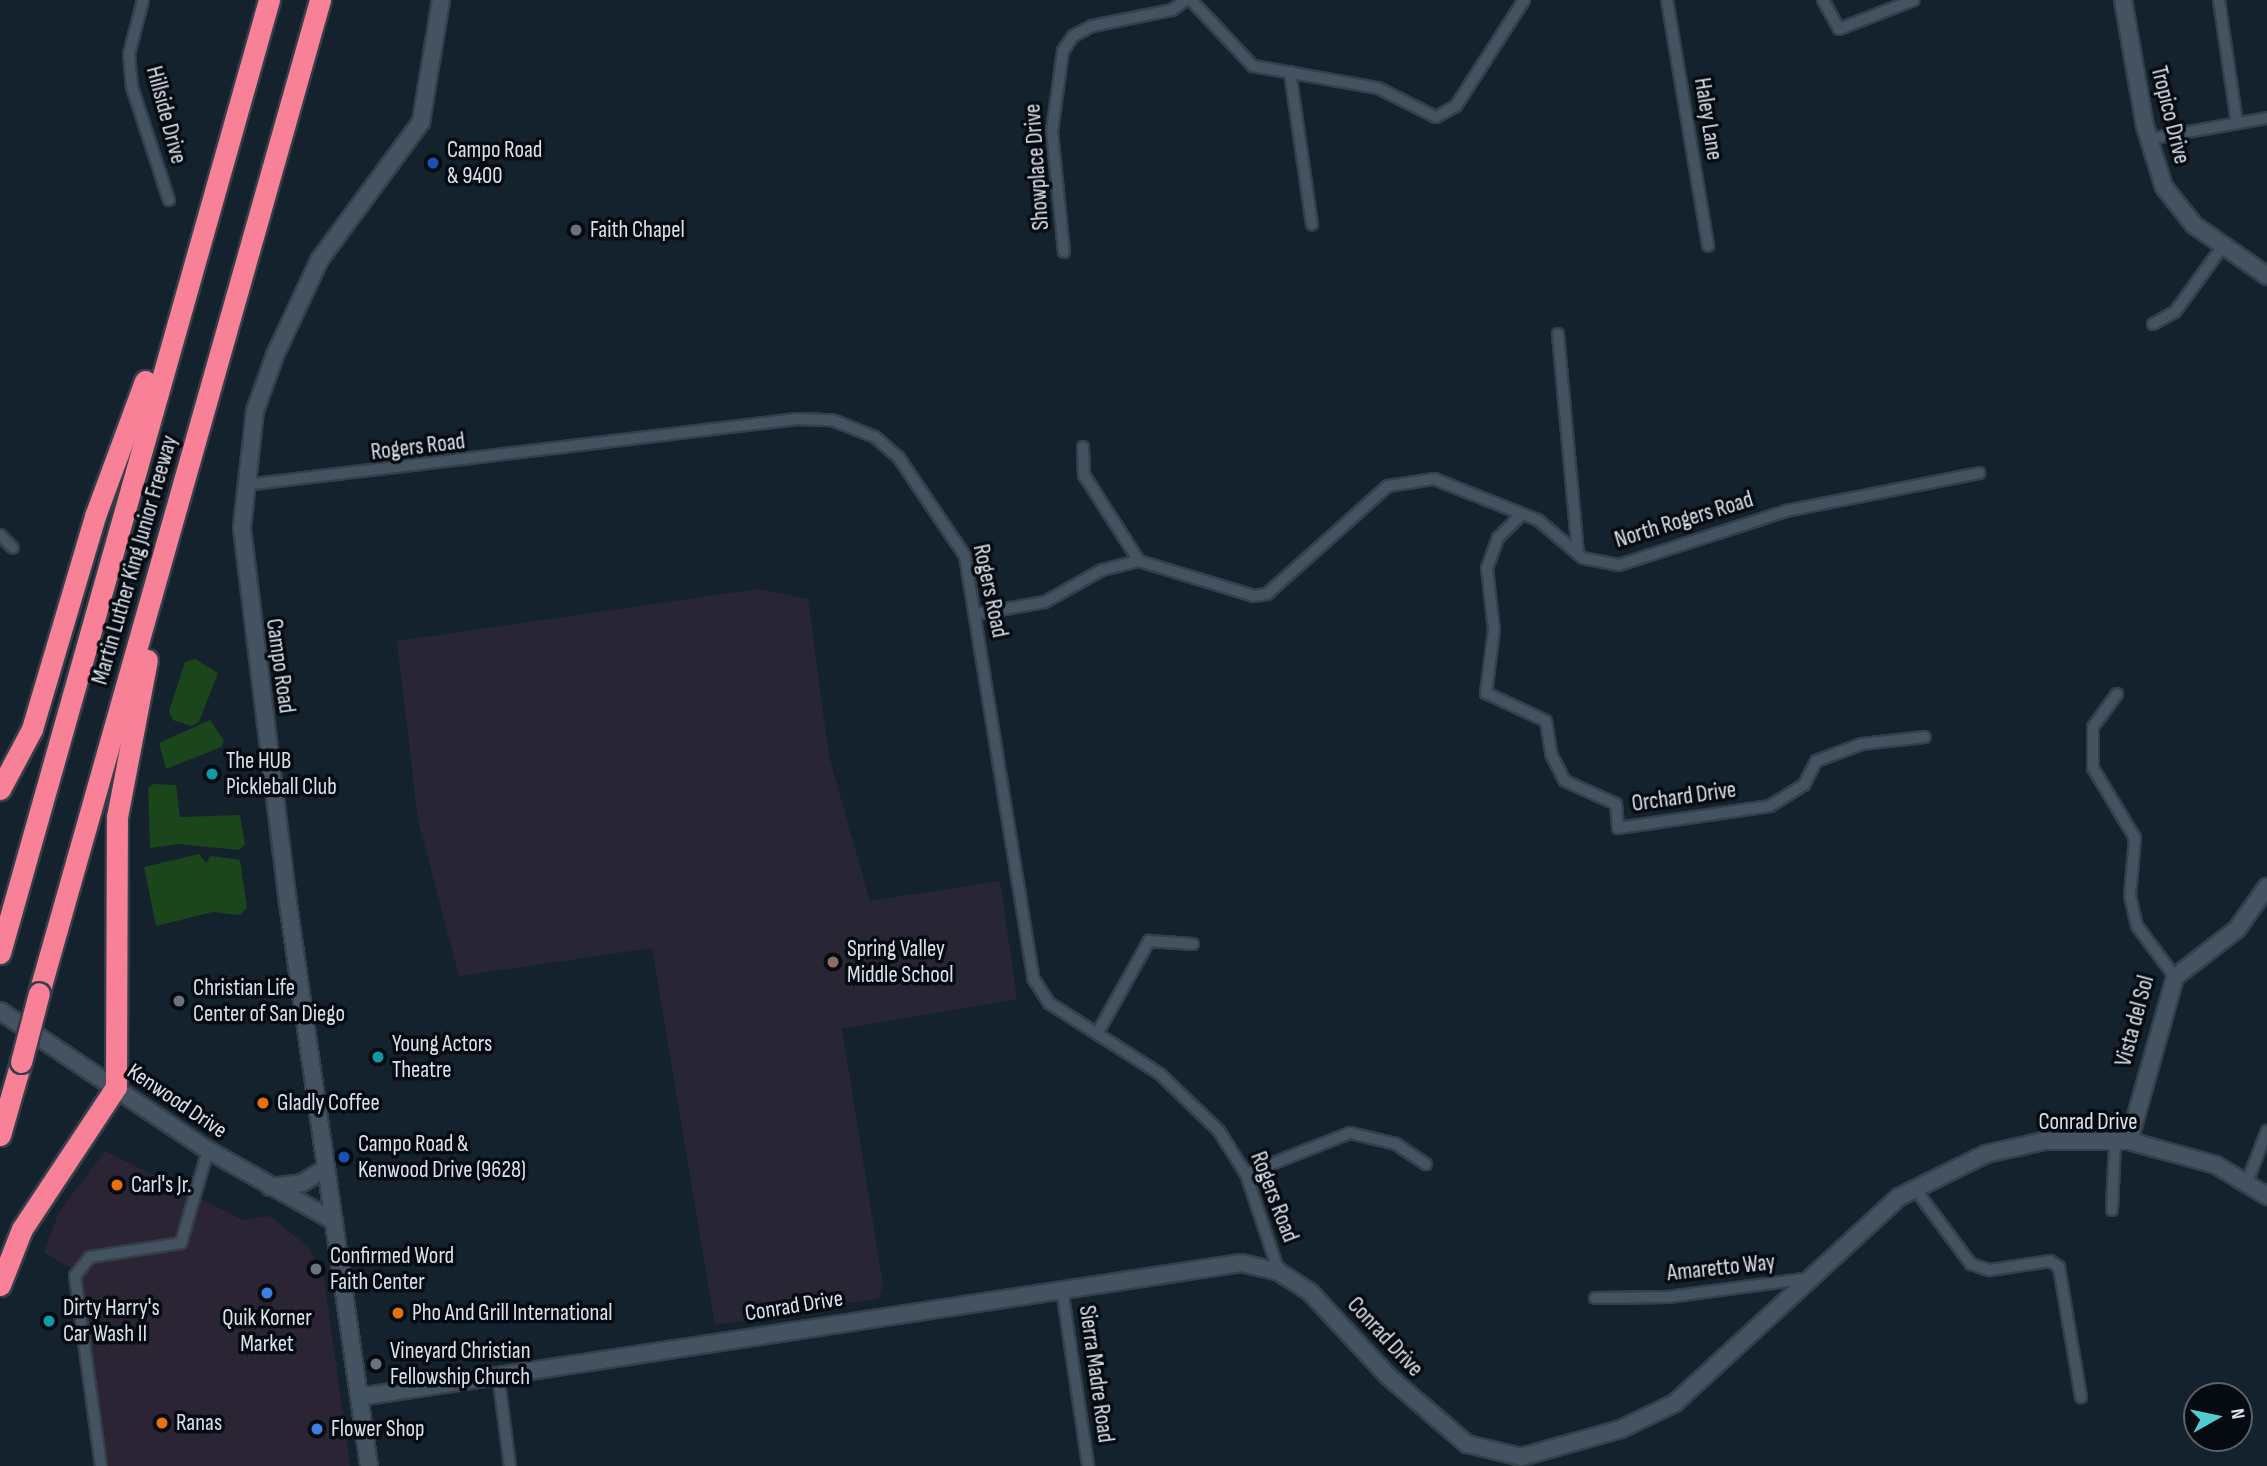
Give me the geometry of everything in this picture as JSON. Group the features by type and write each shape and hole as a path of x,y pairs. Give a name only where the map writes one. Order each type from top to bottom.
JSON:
{"highway":[{"name":"Martin Luther King Junior Freeway","path":"0,953 269,0"},
{"name":"Martin Luther King Junior Freeway","path":"0,1135 320,0"},
{"path":"0,789 32,729 95,516 195,256"},
{"path":"0,1284 22,1229 116,1087 117,817 162,562"}],"street":[{"name":"Hillside Drive","path":"143,0 129,54 132,87 169,200"},
{"name":"Campo Road","path":"369,1466 247,590 245,485 259,398 297,303 320,259 421,122 441,0"},
{"name":"Showplace Drive","path":"1064,252 1052,131 1053,89 1063,51 1073,36 1092,26 1172,10 1186,0"},
{"path":"1191,0 1253,66 1378,88 1444,116 1524,0"},
{"name":"Haley Lane","path":"1667,0 1708,246"},
{"path":"1823,0 1839,29 1913,0"},
{"name":"Tropico Drive","path":"2123,0 2148,139 2179,210 2222,247 2267,276"},
{"path":"2219,0 2237,123"},
{"path":"1290,72 1312,224"},
{"path":"2148,139 2267,118"},
{"path":"2152,324 2175,312 2222,247"},
{"path":"1558,334 1578,553"},
{"name":"Rogers Road","path":"245,485 832,420 875,437 899,458 956,535 976,614 1026,955 1049,1003 1160,1074 1219,1131 1246,1174 1279,1272"},
{"path":"976,614 1045,602 1102,570 1139,561 1084,475 1083,447"},
{"name":"North Rogers Road","path":"1139,561 1254,596 1280,587 1388,486 1434,479 1522,514 1578,553 1619,565 1786,510 1979,473"},
{"name":"Orchard Drive","path":"1522,514 1498,538 1487,568 1494,630 1486,693 1546,721 1551,754 1565,781 1616,804 1618,828 1770,806 1804,785 1816,761 1862,744 1925,737"},
{"path":"0,535 13,548"},
{"name":"Vista del Sol","path":"2117,694 2093,727 2093,768 2135,838 2130,896 2137,926 2175,977 2122,1140"},
{"path":"2175,977 2237,929 2267,887"},
{"path":"1097,1034 1149,941 1193,944"},
{"name":"Kenwood Drive","path":"0,1011 208,1150 334,1221"},
{"path":"2247,1182 2267,1131"},
{"path":"1246,1174 1350,1133 1396,1144 1426,1164"},
{"path":"2112,1210 2122,1140"},
{"name":"Conrad Drive","path":"359,1397 1230,1262 1279,1272 1310,1292 1389,1377 1467,1444 1503,1456 1546,1460 1622,1429 1675,1402 1810,1278 1915,1189 1986,1154 2044,1141 2122,1140 2216,1165 2267,1196"},
{"path":"102,1466 75,1276 90,1257 181,1243 208,1150"},
{"path":"270,1187 302,1183 326,1168"},
{"path":"1915,1189 1971,1264 1990,1270 2050,1261 2059,1267 2081,1397"},
{"name":"Amaretto Way","path":"1595,1298 1668,1297 1810,1278"},
{"name":"Sierra Madre Road","path":"1062,1289 1088,1466"},
{"path":"498,1374 510,1466"}],"shaded area":[{"name":"Spring Valley Middle School","path":"758,589 808,599 829,756 870,901 1000,881 1017,999 842,1029 883,1285 879,1298 715,1325 652,948 459,976 418,820 397,641"},
{"path":"105,1151 243,1220 270,1216 308,1247 323,1271 350,1466 108,1466 79,1273 44,1252 59,1212"}],"green space":[{"path":"195,659 218,673 199,722 191,726 173,720 169,711 185,662"},
{"path":"210,720 224,741 221,747 166,769 159,743"},
{"path":"153,784 176,785 180,817 240,815 245,844 239,850 178,844 150,848 148,788"},
{"path":"199,854 206,863 211,856 240,860 247,908 240,915 213,912 156,926 144,867"}],"place":[{"name":"Campo Road & 9400","path":"433,163"},
{"name":"Faith Chapel","path":"576,230"},
{"name":"The HUB Pickleball Club","path":"212,774"},
{"name":"Spring Valley Middle School","path":"833,962"},
{"name":"Christian Life Center of San Diego","path":"179,1001"},
{"name":"Young Actors Theatre","path":"378,1057"},
{"name":"Gladly Coffee","path":"263,1103"},
{"name":"Campo Road & Kenwood Drive (9628)","path":"344,1157"},
{"name":"Carl's Jr.","path":"117,1185"},
{"name":"Confirmed Word Faith Center","path":"316,1269"},
{"name":"Quik Korner Market","path":"267,1293"},
{"name":"Pho And Grill International","path":"398,1313"},
{"name":"Dirty Harry's Car Wash II","path":"49,1321"},
{"name":"Vineyard Christian Fellowship Church","path":"376,1364"},
{"name":"Ranas","path":"162,1423"},
{"name":"Flower Shop","path":"317,1429"}]}
